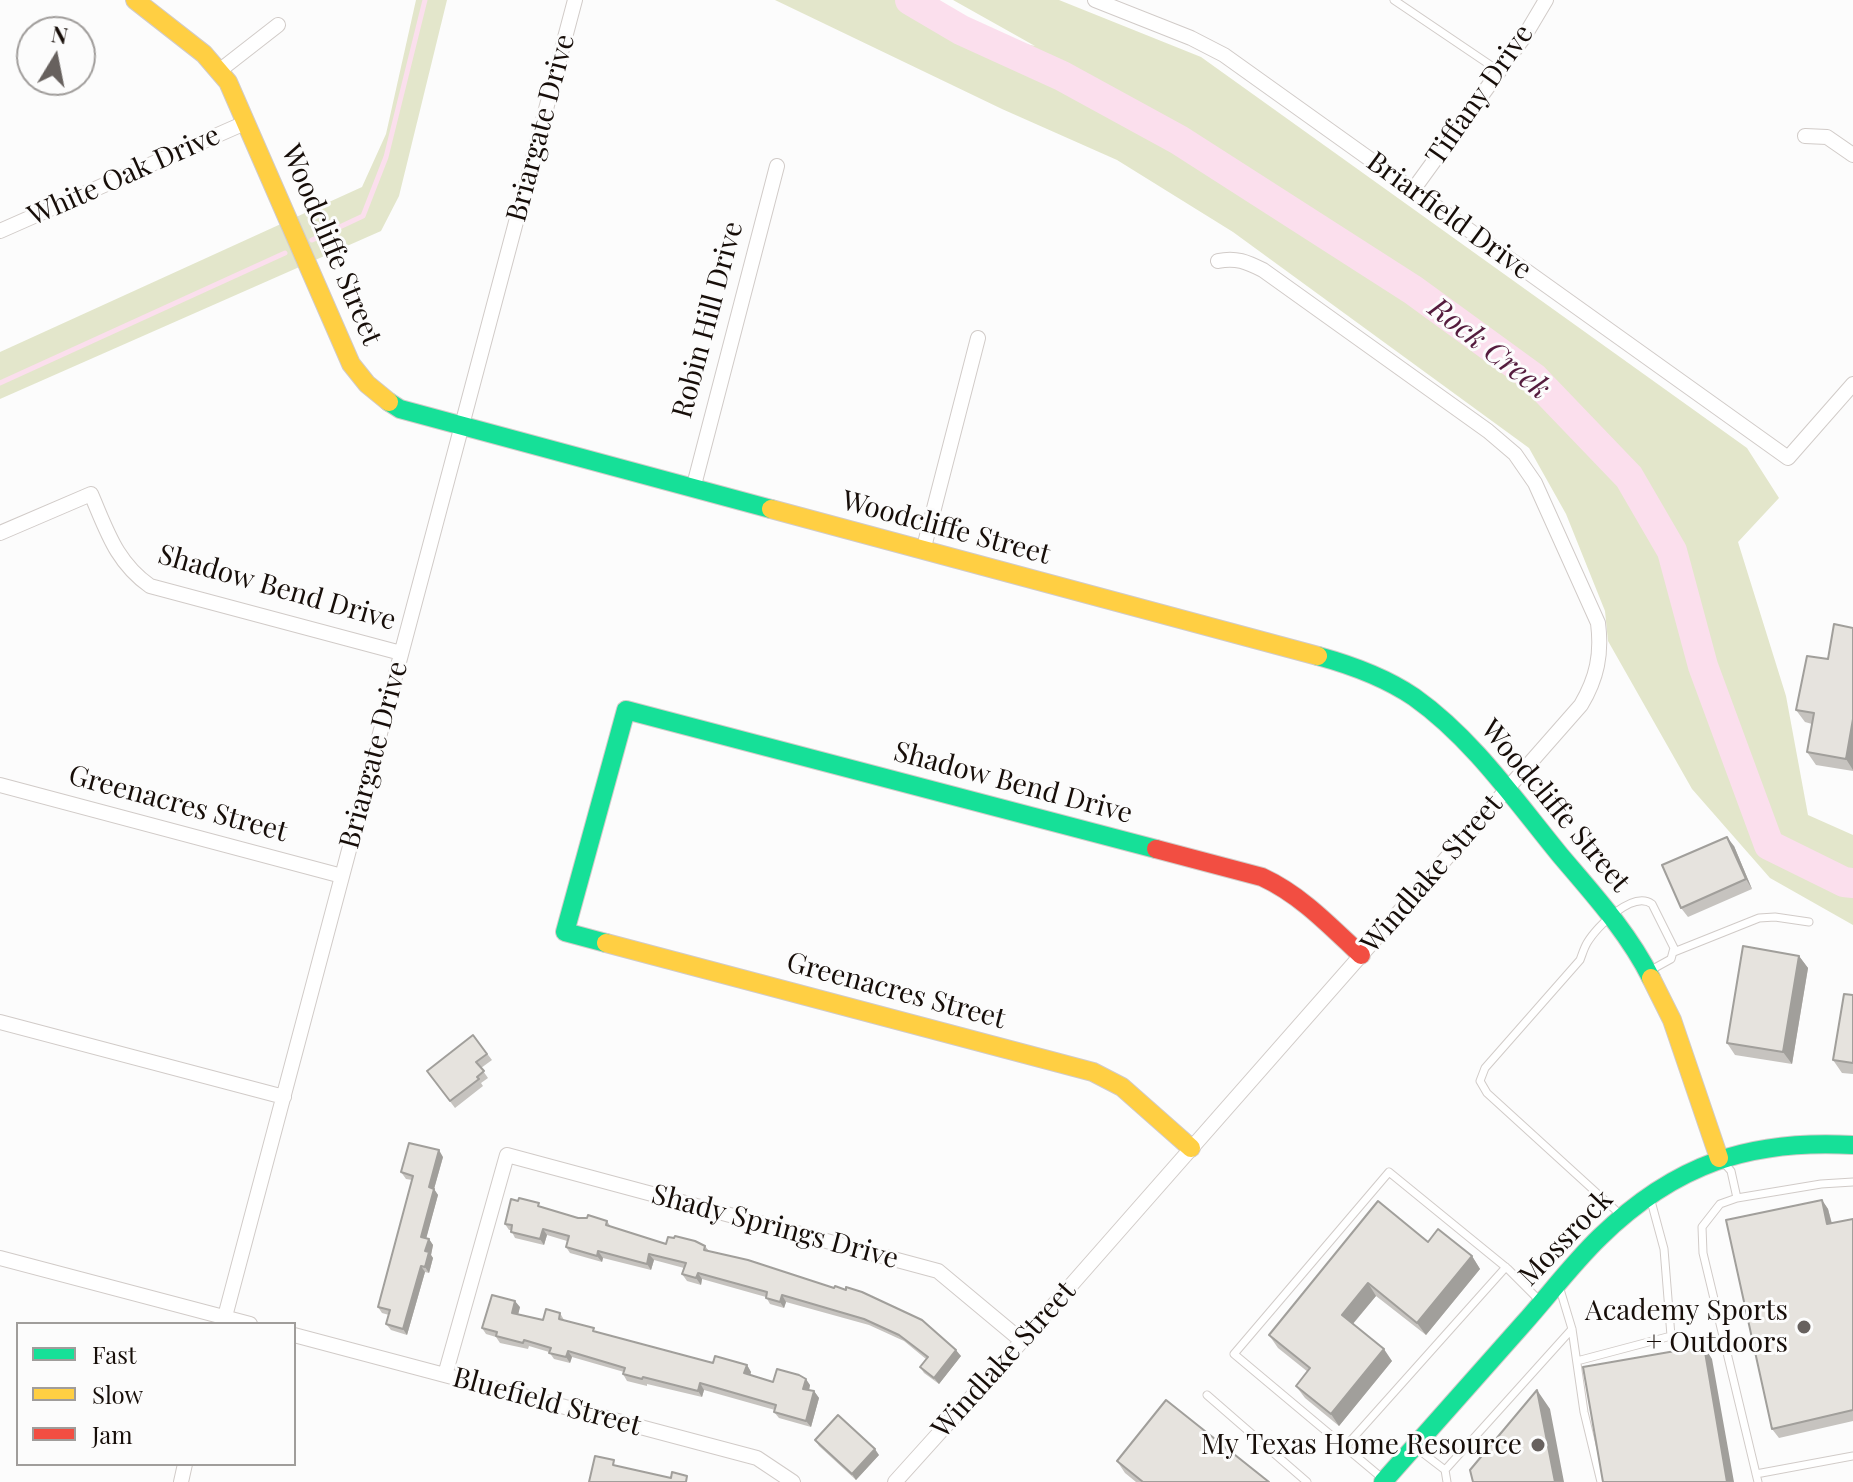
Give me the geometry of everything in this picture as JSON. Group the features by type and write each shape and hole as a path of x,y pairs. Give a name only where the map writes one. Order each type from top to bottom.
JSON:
{"street":[{"name":"Woodcliffe Street","path":"135,0 204,54 228,82 341,346 364,383 380,398 400,409 1342,662 1365,671 1430,708 1465,741 1636,947 1672,1020 1719,1158"},
{"name":"Briargate Drive","path":"224,1321 575,0"},
{"name":"Briarfield Drive","path":"1095,0 1191,38 1224,55 1788,458 1853,384"},
{"name":"Tiffany Drive","path":"1413,190 1546,0"},
{"path":"219,71 278,25"},
{"name":"White Oak Drive","path":"0,231 247,122"},
{"path":"1805,136 1827,137 1853,155"},
{"name":"Robin Hill Drive","path":"693,489 777,166"},
{"name":"Windlake Street","path":"895,1482 1581,705 1592,687 1598,666 1598,623 1535,483 1515,454 1488,431 1263,270 1244,260 1218,261"},
{"path":"923,551 978,338"},
{"name":"Shadow Bend Drive","path":"0,533 91,494 119,557 150,586 401,653"},
{"name":"Shadow Bend Drive","path":"626,710 1262,877 1276,882 1293,895 1361,955"},
{"name":"Greenacres Street","path":"626,710 565,932 1093,1072 1122,1087 1191,1148"},
{"name":"Greenacres Street","path":"0,785 342,876"},
{"path":"0,1022 284,1097"},
{"name":"Mossrock","path":"1385,1481 1600,1237 1650,1195 1719,1158 1782,1144 1853,1145"},
{"name":"Shady Springs Drive","path":"445,1375 507,1155 938,1271 1022,1341"},
{"path":"0,1258 224,1321"},
{"name":"Bluefield Street","path":"296,1336 757,1458 793,1482"}],"lane":[{"path":"1394,0 1499,71"},
{"path":"1623,1217 1487,1093 1480,1081 1485,1068 1580,960 1587,943 1611,915 1637,901 1650,902 1672,941 1674,952 1671,959 1649,971"},
{"path":"1674,952 1759,918 1809,922"},
{"path":"1719,1158 1731,1171 1737,1198"},
{"path":"1385,1481 1234,1354 1389,1172 1506,1267 1542,1303"},
{"path":"1853,1182 1737,1198 1720,1204 1702,1227 1703,1253 1757,1478 1853,1456"},
{"path":"1577,1361 1671,1336 1664,1249 1650,1195"},
{"path":"1345,1447 1506,1267"},
{"path":"1559,1284 1572,1329 1584,1412 1601,1482"},
{"path":"1445,1470 1572,1329"},
{"path":"1207,1395 1307,1482"},
{"path":"1415,1446 1445,1470 1447,1482"}],"green space":[{"path":"416,0 447,0 399,196 381,231 0,399 0,352 362,187 386,134"},
{"path":"775,0 895,0 947,27 1035,46 953,0 1059,0 1201,57 1747,448 1779,498 1738,542 1786,696 1808,815 1853,835 1853,925 1770,878 1692,789 1608,641 1605,611 1566,514 1529,448 1233,232 1117,160 1002,109"}],"building":[{"path":"1834,624 1853,628 1853,719 1846,759 1807,752 1814,713 1796,710 1807,656 1828,659"},
{"path":"1727,837 1746,879 1681,908 1662,865"},
{"path":"1743,946 1799,956 1783,1052 1727,1043"},
{"path":"1844,994 1853,995 1853,1063 1833,1060"},
{"path":"473,1035 487,1054 476,1062 484,1071 477,1077 479,1079 450,1101 427,1071"},
{"path":"409,1143 439,1150 429,1187 434,1189 421,1237 429,1239 425,1251 429,1252 425,1267 421,1266 403,1329 386,1324 390,1310 378,1307 413,1176 401,1172"},
{"path":"519,1198 578,1218 587,1218 588,1215 607,1221 606,1225 666,1244 668,1237 675,1236 695,1241 705,1246 704,1250 748,1260 834,1288 846,1290 846,1287 862,1292 922,1320 956,1350 934,1378 920,1367 928,1357 899,1335 864,1319 782,1295 780,1302 766,1298 767,1292 698,1273 696,1278 682,1274 686,1263 649,1254 647,1264 598,1251 597,1256 566,1247 569,1236 543,1229 540,1239 511,1232 512,1225 505,1224 511,1199 518,1201"},
{"name":"Academy Sports + Outdoors","path":"1822,1200 1827,1224 1853,1219 1853,1410 1772,1429 1726,1220"},
{"path":"1378,1201 1428,1242 1438,1229 1472,1256 1417,1323 1368,1283 1342,1315 1384,1349 1331,1414 1296,1386 1310,1368 1269,1335"},
{"path":"492,1295 515,1301 512,1313 543,1320 546,1309 560,1313 559,1319 594,1328 593,1331 713,1363 715,1356 747,1365 744,1373 773,1382 777,1369 799,1375 806,1379 803,1389 814,1391 806,1421 774,1412 776,1405 700,1383 698,1391 642,1379 623,1374 625,1368 568,1351 566,1357 549,1353 551,1348 496,1336 497,1332 482,1328"},
{"path":"1704,1346 1727,1482 1603,1482 1583,1367"},
{"path":"1537,1390 1555,1482 1473,1482 1470,1470"},
{"path":"1166,1400 1269,1482 1143,1482 1117,1461"},
{"path":"838,1415 875,1449 852,1474 815,1440"},
{"path":"595,1456 614,1460 613,1465 671,1478 672,1472 687,1476 686,1482 589,1482"}],"waterway":[{"path":"312,240 363,216 386,157 425,0"},
{"name":"Rock Creek","path":"910,0 961,30 1062,76 1179,140 1413,290 1534,378 1629,477 1672,551 1703,666 1769,845 1844,882 1853,883"},
{"path":"0,383 285,253"}],"traffic: fast":[{"path":"389,402 400,409 771,509"},
{"path":"1318,656 1392,684 1414,697 1455,731 1492,771 1609,914 1651,978"},
{"path":"606,943 565,932 626,710 1156,849"},
{"path":"1383,1482 1590,1247 1628,1212 1657,1191 1686,1174 1747,1152 1816,1144 1853,1145"}],"traffic: slow":[{"path":"135,0 204,54 228,82 351,364 367,384 389,402"},
{"path":"771,509 1318,656"},
{"path":"606,943 1093,1072 1122,1087 1191,1148"},
{"path":"1651,978 1672,1020 1719,1158"}],"traffic: jam":[{"path":"1156,849 1262,877 1276,884 1314,912 1361,955"}],"place":[{"name":"Academy Sports + Outdoors","path":"1804,1327"},
{"name":"My Texas Home Resource","path":"1538,1445"}]}
